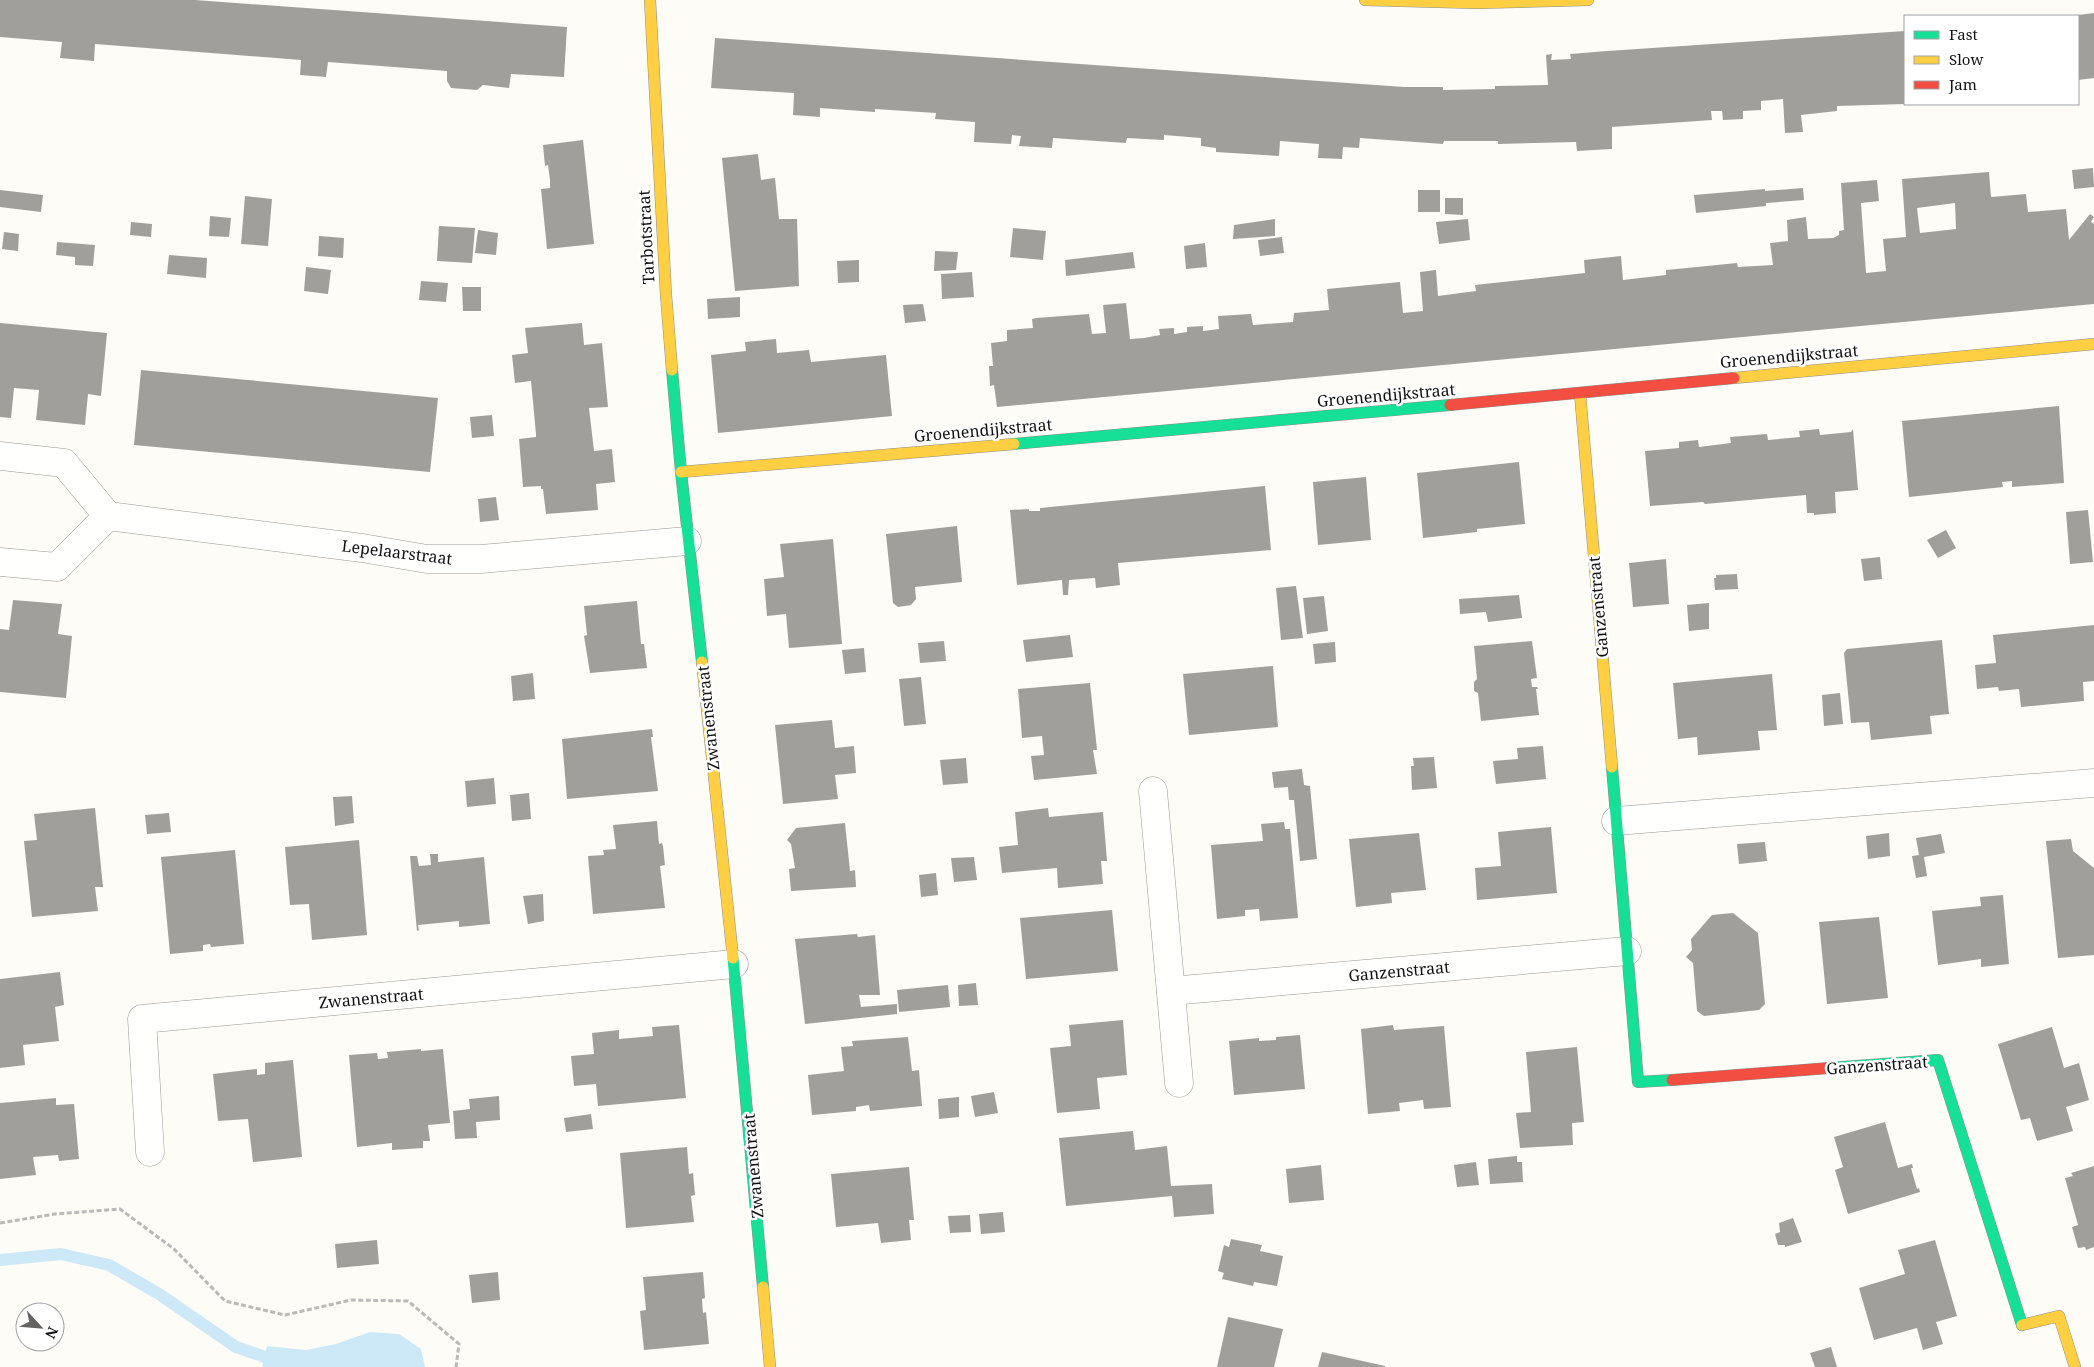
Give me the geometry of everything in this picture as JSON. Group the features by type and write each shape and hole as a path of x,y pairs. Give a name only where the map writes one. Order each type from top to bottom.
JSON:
{"street":[{"name":"Tarbotstraat","path":"650,0 666,295 681,472"},
{"path":"1365,0 1402,3 1533,3 1588,0"},
{"name":"Groenendijkstraat","path":"681,472 1256,423 2094,344"},
{"name":"Ganzenstraat","path":"1580,392 1638,1082 1938,1060 2022,1325 2058,1316 2075,1367"},
{"path":"0,456 64,463 108,516 57,567 0,562"},
{"name":"Zwanenstraat","path":"681,472 742,1038 770,1367"},
{"name":"Lepelaarstraat","path":"108,516 362,548 427,559 480,559 687,541"},
{"path":"1616,821 2094,783"},
{"path":"1153,791 1179,1082"},
{"name":"Ganzenstraat","path":"1171,991 1628,951"},
{"name":"Zwanenstraat","path":"150,1152 142,1019 734,964"}],"path":[{"path":"0,1223 55,1214 120,1209 174,1249 225,1301 285,1315 351,1300 408,1301 459,1344 456,1367"}],"water":[{"path":"370,1332 399,1334 421,1349 425,1367 262,1367 267,1346 306,1350 336,1344"}],"building":[{"path":"0,0 195,0 567,27 564,77 511,74 509,88 483,85 477,90 451,88 447,81 447,71 328,62 326,77 300,75 301,60 95,44 94,61 60,58 62,42 0,37"},
{"path":"2094,13 2094,78 2079,80 2078,15"},
{"path":"1904,31 1904,104 1837,106 1837,111 1801,115 1803,132 1785,133 1783,99 1761,101 1761,110 1743,111 1743,119 1723,120 1722,111 1711,111 1712,120 1612,127 1612,149 1577,151 1576,142 1498,144 1498,141 1444,141 1443,144 1360,138 1359,148 1343,147 1342,159 1318,158 1319,144 1280,141 1279,156 1216,152 1216,148 1201,146 1201,138 1164,135 1164,140 1127,138 1126,143 1053,138 1052,148 1019,146 1021,136 1012,135 1011,144 974,142 975,122 935,119 936,113 875,109 875,112 820,108 820,117 793,115 794,93 711,88 715,38 1404,87 1443,87 1443,90 1495,89 1495,86 1548,85 1546,55 1552,54 1551,60 1571,59 1570,54"},
{"path":"583,140 594,244 547,249 541,189 550,188 550,180 548,165 545,166 543,145"},
{"path":"758,154 761,180 775,178 779,219 797,219 799,286 735,291 722,158"},
{"path":"2093,168 2094,187 2074,189 2072,170"},
{"path":"1989,172 1991,197 2026,194 2028,212 2066,209 2069,240 2090,214 2094,217 2091,222 2094,224 2094,304 997,407 994,385 990,386 989,366 993,366 991,343 1007,341 1007,330 1033,328 1032,319 1036,318 1089,314 1092,334 1106,333 1103,305 1126,303 1130,339 1160,335 1159,329 1174,328 1174,334 1187,332 1187,327 1203,326 1203,331 1219,329 1218,316 1251,314 1253,325 1293,322 1294,313 1329,310 1327,289 1400,282 1403,313 1423,311 1420,272 1436,270 1438,296 1476,291 1475,285 1585,273 1584,260 1621,256 1623,280 1666,275 1666,270 1737,263 1738,267 1773,265 1770,243 1788,241 1787,220 1806,217 1808,239 1833,238 1839,235 1839,231 1844,230 1841,183 1877,180 1879,201 1861,203 1866,273 1886,271 1883,239 1906,237 1902,179","holes":["1955,203 1956,229 1920,233 1917,208"]},
{"path":"1803,188 1804,200 1766,203 1766,206 1696,213 1694,195"},
{"path":"0,190 43,195 41,212 0,207"},
{"path":"1418,190 1440,190 1440,212 1418,212"},
{"path":"245,196 272,199 268,246 241,244"},
{"path":"1445,198 1463,198 1463,215 1445,214"},
{"path":"210,216 231,218 229,237 209,236"},
{"path":"1275,219 1275,236 1233,239 1234,225"},
{"path":"1468,219 1470,240 1439,244 1436,222"},
{"path":"131,222 152,224 151,237 130,235"},
{"path":"439,226 475,228 472,263 437,261"},
{"path":"1013,228 1046,231 1043,260 1010,257"},
{"path":"478,230 498,233 496,255 475,253"},
{"path":"4,232 19,234 18,251 2,249"},
{"path":"319,236 344,238 343,258 318,256"},
{"path":"1282,237 1284,253 1260,256 1258,240"},
{"path":"57,242 95,245 93,266 75,265 75,257 56,255"},
{"path":"1205,243 1207,267 1186,269 1184,246"},
{"path":"935,251 958,252 956,270 934,271"},
{"path":"1133,252 1135,268 1066,276 1065,260"},
{"path":"169,255 207,258 206,278 167,274"},
{"path":"859,260 859,282 838,283 837,261"},
{"path":"306,267 331,270 328,294 304,291"},
{"path":"972,272 974,297 942,299 941,274"},
{"path":"421,281 448,283 446,302 419,300"},
{"path":"462,287 481,287 481,311 463,311"},
{"path":"740,297 740,317 708,319 707,299"},
{"path":"923,304 926,321 905,323 903,305"},
{"path":"0,323 107,333 101,396 88,394 85,425 36,420 39,390 14,388 11,418 0,417"},
{"path":"582,323 584,345 602,343 608,407 589,408 594,451 612,449 615,482 596,484 598,510 546,514 541,486 523,487 519,439 536,437 536,434 531,381 515,383 512,355 528,353 525,328"},
{"path":"776,339 777,353 809,350 811,362 886,355 892,416 718,433 711,355 746,351 745,342"},
{"path":"141,370 438,398 430,472 134,445"},
{"path":"2059,406 2064,483 2012,487 2012,481 2002,482 2003,487 1909,497 1902,421"},
{"path":"492,415 494,436 472,438 470,417"},
{"path":"1819,429 1820,435 1851,432 1853,429 1858,490 1835,492 1836,513 1814,515 1814,513 1807,513 1806,495 1705,504 1703,502 1650,506 1645,451 1679,448 1679,442 1698,440 1699,447 1731,443 1730,437 1767,434 1768,440 1800,437 1799,431"},
{"path":"1519,462 1525,524 1477,529 1477,532 1423,538 1417,473"},
{"path":"1366,477 1371,540 1318,545 1313,482"},
{"path":"1265,486 1271,550 1118,563 1120,585 1096,588 1095,578 1069,580 1068,595 1063,595 1062,580 1017,585 1010,510 1029,509 1029,511 1040,511 1040,508"},
{"path":"496,497 499,520 480,522 478,499"},
{"path":"2088,510 2093,562 2070,564 2066,512"},
{"path":"957,526 962,582 915,587 916,599 911,605 898,607 893,603 886,534"},
{"path":"1946,530 1956,548 1938,558 1927,540"},
{"path":"833,539 842,644 789,648 786,614 767,616 764,579 784,577 780,544"},
{"path":"1880,557 1882,579 1864,581 1861,559"},
{"path":"1666,559 1669,604 1633,607 1629,563"},
{"path":"1737,574 1738,589 1715,590 1714,578 1716,578 1716,575"},
{"path":"1296,586 1303,638 1281,640 1276,588"},
{"path":"1519,595 1522,618 1488,622 1486,612 1460,614 1459,599"},
{"path":"1324,596 1328,631 1307,634 1303,598"},
{"path":"13,600 62,604 58,634 72,636 66,698 0,692 0,629 9,630"},
{"path":"637,601 641,644 644,644 647,668 590,673 584,636 587,635 584,606"},
{"path":"1709,603 1709,629 1689,631 1687,605"},
{"path":"2094,625 2094,681 2083,682 2084,701 2021,707 2019,689 1999,691 1998,687 1977,689 1975,665 1996,663 1993,635"},
{"path":"1070,635 1073,657 1026,662 1023,640"},
{"path":"1942,640 1949,714 1930,716 1932,734 1871,740 1869,722 1851,723 1844,653 1847,649"},
{"path":"944,641 946,661 920,663 918,643"},
{"path":"1532,641 1537,678 1531,679 1532,687 1537,687 1538,689 1536,689 1539,715 1481,721 1478,693 1474,691 1474,682 1477,679 1474,646"},
{"path":"1335,642 1336,662 1315,664 1313,644"},
{"path":"864,648 866,672 845,674 842,650"},
{"path":"1273,666 1278,727 1189,735 1183,674"},
{"path":"533,673 535,699 513,701 511,676"},
{"path":"1772,674 1777,730 1758,731 1760,750 1698,755 1697,737 1678,739 1673,683"},
{"path":"921,677 926,724 904,726 899,679"},
{"path":"1090,683 1097,750 1093,750 1097,774 1034,780 1031,756 1044,755 1042,736 1022,738 1018,689"},
{"path":"1840,693 1843,724 1824,726 1822,695"},
{"path":"832,720 835,748 854,746 856,773 835,775 838,799 783,804 775,725"},
{"path":"652,729 653,737 651,737 658,791 567,799 562,739"},
{"path":"1543,746 1546,779 1496,784 1493,761 1518,759 1517,748"},
{"path":"1434,757 1437,788 1412,790 1411,766 1414,766 1413,758"},
{"path":"966,758 968,783 943,785 940,760"},
{"path":"1302,769 1304,785 1310,786 1317,859 1300,861 1294,800 1289,800 1288,787 1274,788 1272,772"},
{"path":"494,778 496,804 467,807 465,781"},
{"path":"529,793 531,819 512,821 510,795"},
{"path":"352,796 354,823 335,826 333,797"},
{"path":"95,808 103,887 95,887 98,911 32,917 24,841 37,840 34,814"},
{"path":"1048,808 1049,817 1103,812 1107,861 1101,861 1103,884 1058,888 1057,868 1002,873 999,847 1018,845 1015,812"},
{"path":"169,813 171,832 147,834 145,815"},
{"path":"657,821 659,844 662,843 663,846 665,865 660,866 665,908 593,914 588,856 604,855 603,850 616,849 613,825"},
{"path":"1284,822 1285,829 1290,829 1298,918 1260,921 1259,909 1245,910 1245,916 1217,919 1211,845 1263,841 1261,824"},
{"path":"845,823 850,871 855,870 856,887 791,891 789,869 795,868 791,844 787,840 796,828"},
{"path":"1551,827 1557,893 1477,900 1475,868 1501,866 1498,832"},
{"path":"1419,833 1426,890 1391,893 1392,903 1356,907 1349,839"},
{"path":"1889,833 1890,856 1868,859 1866,836"},
{"path":"1941,834 1945,853 1924,857 1927,876 1916,878 1912,856 1919,855 1916,838"},
{"path":"2071,839 2073,851 2094,868 2094,955 2058,958 2046,841"},
{"path":"359,840 367,935 312,940 309,904 290,905 285,847"},
{"path":"1765,842 1767,861 1739,864 1737,844"},
{"path":"235,850 244,944 211,947 210,944 203,945 203,951 170,954 161,857"},
{"path":"430,854 438,854 438,862 484,857 490,924 459,927 459,921 418,925 419,930 417,931 410,856 417,856 419,866 431,865"},
{"path":"974,857 977,880 954,882 951,858"},
{"path":"936,873 938,895 921,897 919,875"},
{"path":"543,894 544,921 528,924 523,896"},
{"path":"2003,895 2009,964 1981,967 1981,959 1938,965 1932,911 1981,906 1980,897"},
{"path":"1112,910 1118,971 1026,979 1020,918"},
{"path":"1733,913 1758,933 1765,1004 1759,1010 1704,1016 1697,1011 1693,963 1686,957 1692,950 1691,939 1712,915"},
{"path":"1879,917 1888,998 1827,1004 1819,922"},
{"path":"857,934 858,937 875,935 880,995 859,995 861,1007 897,1004 897,1014 805,1024 795,939"},
{"path":"60,972 64,1005 55,1007 59,1041 23,1045 25,1065 0,1068 0,979"},
{"path":"976,983 978,1005 959,1006 958,985"},
{"path":"948,985 950,1007 899,1012 897,990"},
{"path":"1123,1020 1127,1075 1097,1078 1100,1109 1057,1113 1050,1048 1071,1046 1069,1025"},
{"path":"679,1025 686,1098 598,1106 596,1084 574,1086 571,1056 594,1054 592,1033 619,1030 619,1039 653,1036 652,1027"},
{"path":"1393,1025 1394,1030 1444,1026 1451,1107 1424,1109 1423,1100 1399,1103 1400,1111 1368,1114 1361,1029"},
{"path":"2052,1027 2064,1068 2079,1063 2089,1100 2066,1107 2073,1131 2037,1141 2030,1118 2021,1120 1998,1044"},
{"path":"1300,1035 1305,1089 1234,1095 1229,1041 1259,1038 1259,1041 1276,1040 1276,1037"},
{"path":"908,1037 912,1071 919,1070 922,1106 870,1111 869,1105 856,1107 856,1111 812,1115 808,1075 844,1071 841,1047 853,1046 852,1041"},
{"path":"1577,1047 1584,1122 1572,1123 1573,1145 1520,1148 1516,1113 1531,1112 1526,1052"},
{"path":"421,1049 421,1051 443,1049 450,1123 428,1125 430,1141 423,1141 423,1148 392,1150 392,1143 357,1147 349,1055 377,1053 378,1059 388,1058 387,1052"},
{"path":"293,1060 302,1157 253,1162 248,1119 218,1121 213,1074 257,1069 257,1075 265,1074 265,1063"},
{"path":"994,1092 998,1113 975,1117 971,1096"},
{"path":"499,1096 500,1120 476,1122 477,1138 455,1139 453,1111 470,1109 469,1099"},
{"path":"959,1097 959,1117 939,1119 938,1099"},
{"path":"56,1098 56,1105 74,1104 79,1159 59,1161 58,1155 33,1157 36,1175 0,1179 0,1103"},
{"path":"591,1114 593,1129 566,1132 564,1118"},
{"path":"1885,1122 1898,1168 1912,1164 1913,1168 1911,1168 1917,1189 1919,1188 1920,1192 1848,1214 1835,1170 1843,1167 1834,1137"},
{"path":"1133,1131 1135,1150 1167,1146 1171,1186 1212,1184 1214,1214 1174,1217 1172,1196 1066,1206 1059,1138"},
{"path":"687,1147 689,1174 693,1173 695,1195 691,1196 694,1222 626,1228 620,1153"},
{"path":"1517,1156 1517,1162 1522,1162 1523,1182 1490,1184 1488,1159"},
{"path":"1476,1162 1479,1185 1457,1187 1454,1165"},
{"path":"1321,1165 1324,1200 1289,1203 1286,1169"},
{"path":"2094,1166 2094,1247 2086,1250 2085,1247 2078,1248 2072,1227 2078,1225 2065,1178 2073,1176 2071,1173"},
{"path":"909,1167 914,1220 909,1220 911,1240 881,1243 878,1223 836,1227 831,1174"},
{"path":"1003,1212 1005,1232 981,1234 979,1214"},
{"path":"970,1215 971,1232 950,1233 948,1216"},
{"path":"1793,1218 1802,1242 1785,1247 1785,1245 1778,1245 1775,1234 1780,1232 1779,1223"},
{"path":"1231,1239 1262,1245 1260,1251 1283,1256 1277,1286 1254,1282 1253,1286 1222,1279 1224,1273 1218,1271 1224,1245 1229,1247"},
{"path":"377,1240 379,1264 337,1268 335,1244"},
{"path":"1935,1240 1957,1316 1936,1322 1943,1344 1923,1350 1917,1328 1874,1340 1859,1288 1905,1274 1898,1250"},
{"path":"498,1272 500,1300 472,1303 469,1275"},
{"path":"703,1272 705,1298 702,1299 703,1313 706,1312 709,1344 644,1350 640,1311 646,1310 643,1277"},
{"path":"1228,1317 1283,1329 1274,1367 1217,1367"},
{"path":"1831,1347 1837,1367 1815,1367 1810,1353"},
{"path":"1322,1352 1385,1366 1385,1367 1318,1367"}],"waterway":[{"path":"0,1260 61,1254 109,1265 159,1294 236,1347 265,1357"}],"traffic: fast":[{"path":"672,370 702,662"},
{"path":"1014,444 1450,405"},
{"path":"1612,767 1638,1082 1672,1080"},
{"path":"733,958 763,1287"},
{"path":"1829,1068 1938,1060 2022,1325"}],"traffic: slow":[{"path":"650,0 666,295 672,370"},
{"path":"1365,0 1476,3 1588,0"},
{"path":"1734,378 2094,344"},
{"path":"1580,393 1612,767"},
{"path":"681,472 1014,444"},
{"path":"702,662 733,958"},
{"path":"763,1287 770,1367"},
{"path":"2022,1325 2059,1316 2075,1367"}],"traffic: jam":[{"path":"1450,405 1734,378"},
{"path":"1672,1080 1829,1068"}]}
